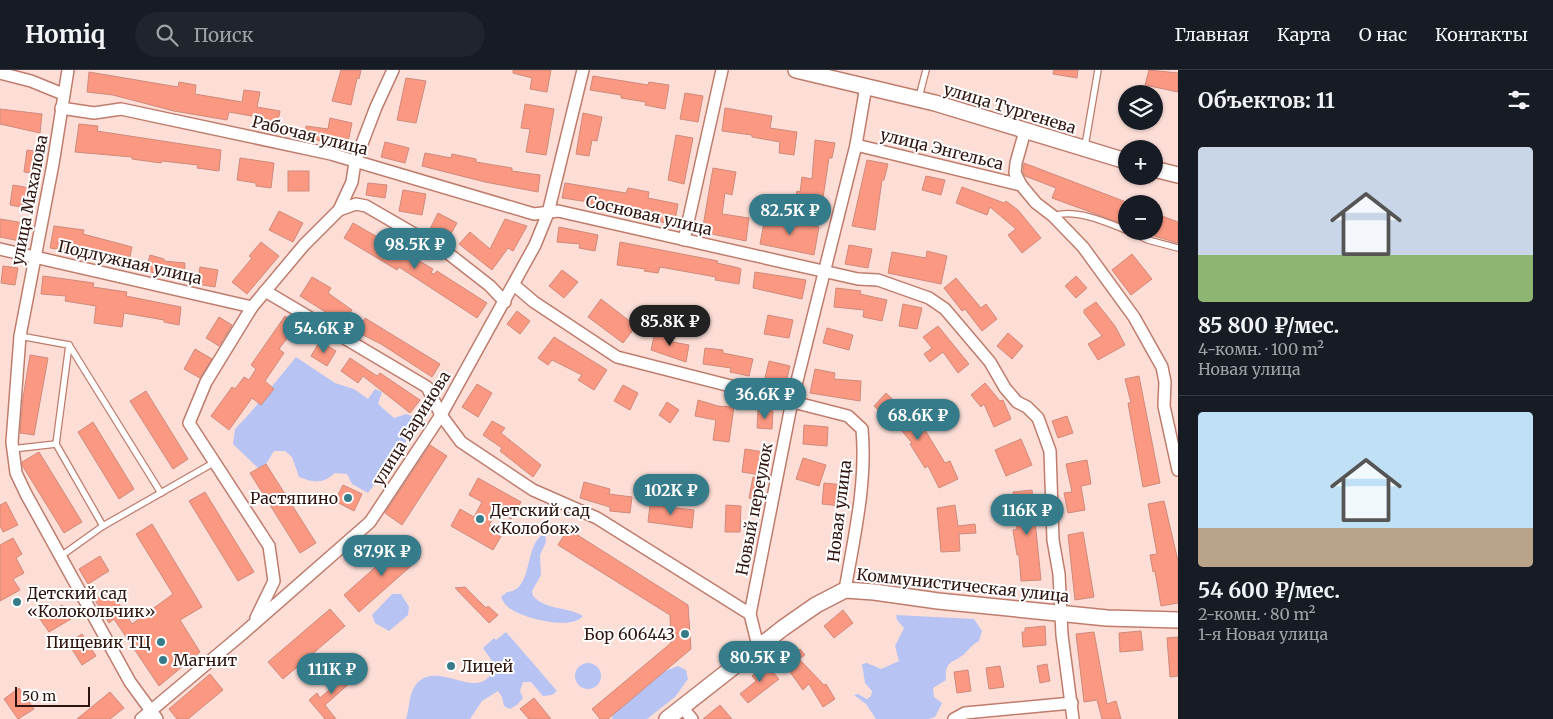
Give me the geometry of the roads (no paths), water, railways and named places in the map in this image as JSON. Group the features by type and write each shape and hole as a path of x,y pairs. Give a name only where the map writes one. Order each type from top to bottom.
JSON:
{"street":[{"name":"улица Махалова","path":"68,70 53,164 20,336 12,419 12,449 16,474 130,682 154,715"},
{"path":"253,624 274,581 269,546 189,423 206,382 252,308 304,245 339,210 352,182 356,160 376,107 393,70"},
{"name":"улица Баринова","path":"141,719 154,715 253,624 370,522 441,415 535,245 548,213 583,70"},
{"path":"684,240 722,70"},
{"name":"улица Тургенева","path":"799,70 918,99 1118,159"},
{"path":"0,74 30,81 63,94"},
{"name":"Новый переулок","path":"758,646 750,614 792,401 856,145 866,86"},
{"name":"Рабочая улица","path":"61,108 94,113 121,109 331,154 534,214 548,213"},
{"name":"улица Энгельса","path":"1025,131 1015,173 1021,184 1036,204 1053,216 1083,247 1134,317 1162,367 1164,406 1175,439 1178,470"},
{"name":"улица Энгельса","path":"856,145 1021,184"},
{"path":"1163,171 1178,175"},
{"path":"339,210 356,204 366,206 449,254 490,286 505,302"},
{"name":"Сосновая улица","path":"548,213 558,211 826,270 858,279 878,280 929,298 945,309 972,340 1017,402 1028,407 1038,418 1050,451 1054,540 1073,719"},
{"name":"Подлужная улица","path":"0,249 252,308"},
{"name":"Новая улица","path":"514,285 534,302 617,357 652,364 684,376 848,416 862,429 861,494 845,590"},
{"path":"265,292 427,387 441,415 461,442 525,484 597,518 750,614"},
{"name":"Коммунистическая улица","path":"667,719 758,646 816,605 845,590 1061,613 1141,620 1178,620"},
{"path":"954,719 965,714 1072,703"},
{"path":"682,707 692,719"}],"lane":[{"path":"918,99 926,70"},
{"path":"1084,148 1098,70"},
{"path":"1053,216 1059,214 1091,216 1118,227"},
{"path":"1148,240 1178,248"},
{"path":"20,336 69,344 161,493"},
{"path":"69,344 56,444 103,526"},
{"path":"12,449 56,444"},
{"path":"61,556 103,526 215,462"}],"place":[{"name":"Растяпино","path":"348,498"},
{"name":"Детский сад «Колобок»","path":"480,519"},
{"name":"Детский сад «Колокольчик»","path":"17,602"},
{"name":"Бор 606443","path":"685,634"},
{"name":"Пищевик ТЦ","path":"161,642"},
{"name":"Магнит","path":"163,660"},
{"name":"Лицей","path":"451,666"}]}
